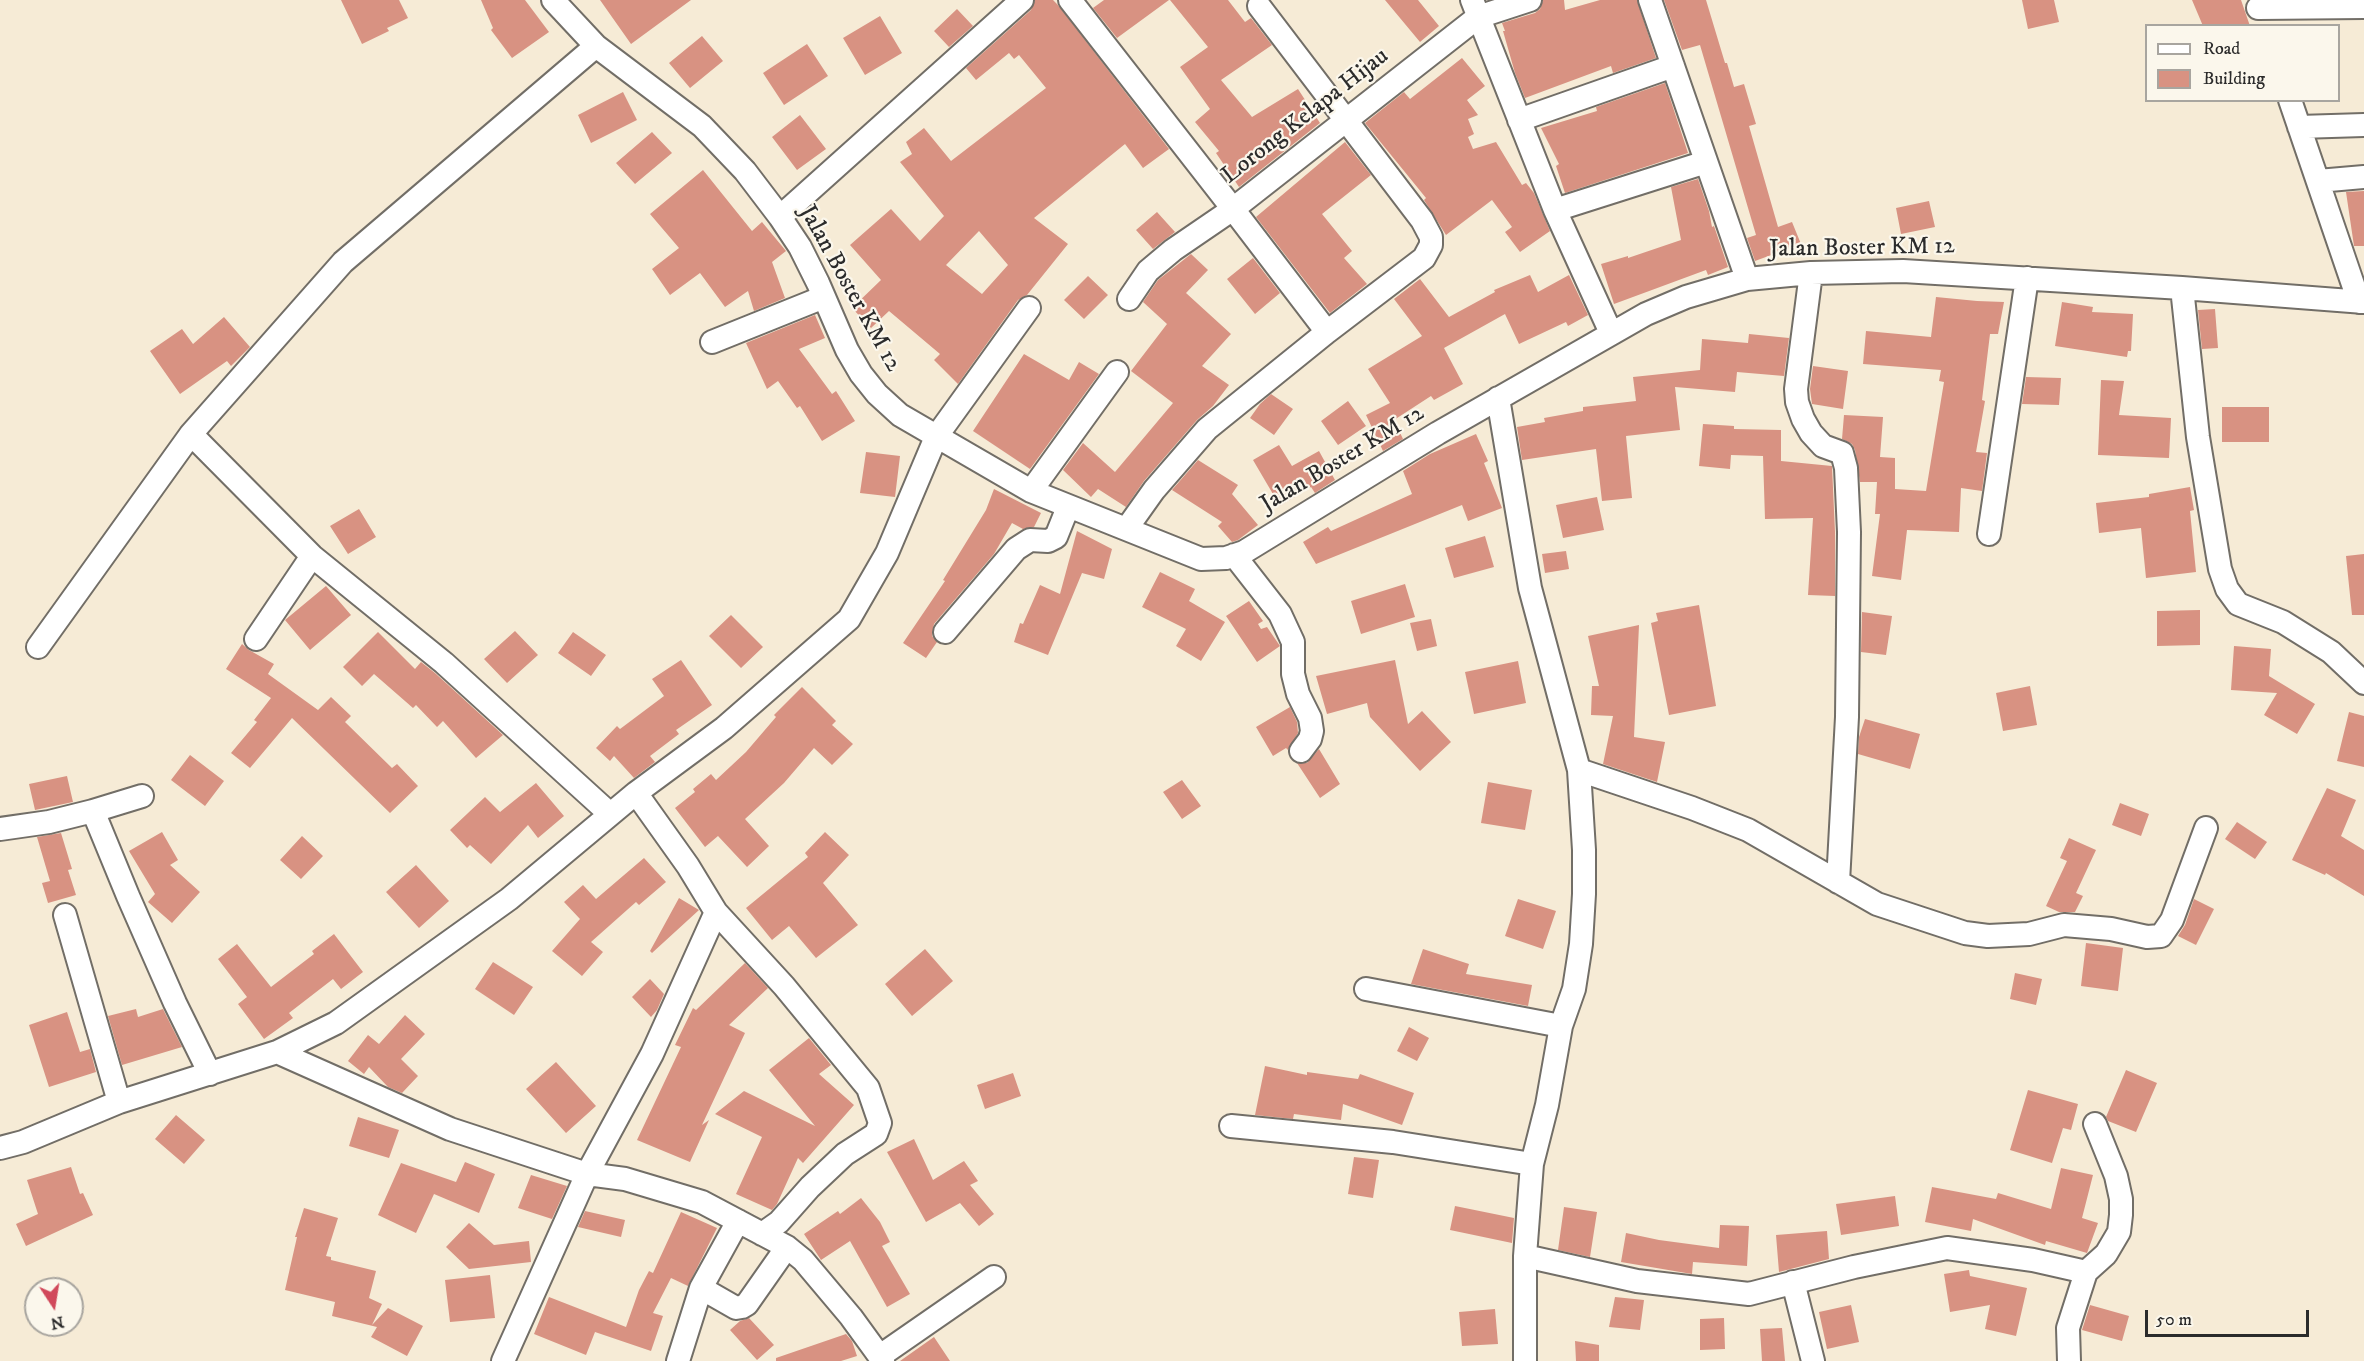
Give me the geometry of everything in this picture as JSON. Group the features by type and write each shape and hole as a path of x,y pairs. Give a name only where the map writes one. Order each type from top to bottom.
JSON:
{"street":[{"name":"Jalan Boster KM 12","path":"553,0 597,46 702,126 745,171 800,247 847,350 861,374 877,394 900,415 1030,491 1201,559 1213,560 1244,552 1498,398 1646,314 1686,297 1747,279 1811,273 1904,271 2182,288 2361,302"},
{"path":"780,217 1022,0"},
{"name":"Lorong Kelapa Hijau","path":"1070,0 1233,209 1346,120 1475,8"},
{"path":"1530,0 1475,8 1555,210 1611,333"},
{"path":"1650,0 1747,279"},
{"path":"1127,528 1154,490 1207,429 1327,332 1424,258 1431,245 1431,237 1422,220 1260,6"},
{"path":"2259,11 2364,7"},
{"path":"38,647 191,434 343,262 597,46"},
{"path":"1519,120 1673,66"},
{"path":"2291,102 2361,302"},
{"path":"2299,127 2364,124"},
{"path":"1555,210 1706,162"},
{"path":"2318,181 2364,177"},
{"path":"1129,299 1148,271 1173,250 1233,209 1327,332"},
{"path":"1811,273 1796,389 1797,402 1811,433 1823,446 1842,453 1846,468 1849,532 1847,717 1838,882"},
{"path":"1989,534 2027,278"},
{"path":"2182,288 2198,437 2220,569 2227,589 2238,604 2283,622 2331,652 2364,683"},
{"path":"712,342 824,297"},
{"path":"0,1148 23,1143 119,1102 277,1052 336,1023 509,899 636,793 724,728 849,619 887,553 936,437 1029,308"},
{"path":"1030,491 1117,372"},
{"path":"1498,398 1530,588 1579,770 1584,850 1582,934 1574,989 1561,1026 1547,1105 1532,1164 1526,1256 1525,1361"},
{"path":"191,434 312,556 444,663 496,712 558,764 610,814"},
{"path":"945,633 1016,549 1030,540 1048,540 1056,537 1068,507"},
{"path":"1234,555 1280,614 1293,642 1293,674 1298,694 1310,718 1312,730 1310,739 1301,751"},
{"path":"256,639 312,556"},
{"path":"1579,770 1692,808 1748,830 1877,904 1965,933 2008,936 2029,934 2064,925 2111,929 2147,937 2161,936 2172,920 2206,828"},
{"path":"636,793 688,866 716,912 784,986 868,1088 880,1124 876,1134 845,1154 810,1187 779,1222 762,1234"},
{"path":"0,828 49,822 142,796"},
{"path":"93,811 175,1003 210,1074"},
{"path":"503,1361 587,1174 652,1054 716,912"},
{"path":"65,915 119,1102"},
{"path":"1366,989 1561,1026"},
{"path":"277,1052 450,1129 587,1174 625,1179 702,1202 787,1247 802,1260 852,1317 882,1358 994,1277"},
{"path":"2069,1361 2068,1328 2086,1272 2106,1254 2119,1232 2121,1215 2121,1199 2116,1176 2095,1124"},
{"path":"1231,1126 1393,1142 1532,1164"},
{"path":"678,1361 701,1288 738,1221"},
{"path":"701,1288 736,1308 742,1307 747,1304 787,1247"},
{"path":"1526,1256 1636,1281 1749,1294 1854,1267 1947,1248 2033,1260 2086,1272"},
{"path":"1794,1282 1813,1361"}],"building":[{"path":"341,0 399,0 408,18 387,28 389,31 362,44"},
{"path":"481,0 525,0 549,32 512,58 491,30 493,28"},
{"path":"600,0 691,0 631,44"},
{"path":"1035,0 1053,0 1058,5 1169,149 1143,168 1125,144 1034,218 1068,244 1027,295 1018,300 958,384 934,360 940,354 889,311 871,328 852,308 881,280 850,245 891,209 920,241 944,216 900,162 912,154 906,142 924,128 951,161 1046,88 1019,55 1014,59 1009,53 976,80 966,68 1031,10","holes":["979,231 1008,265 982,294 946,265"]},
{"path":"1104,0 1169,0 1117,38 1093,8"},
{"path":"1170,0 1228,0 1245,22 1251,18 1272,45 1221,80 1252,117 1298,89 1320,123 1239,187 1216,153 1219,151 1195,122 1210,109 1180,67 1208,47"},
{"path":"1385,0 1418,0 1439,26 1420,42"},
{"path":"1543,0 1564,0 1565,10 1600,0 1637,0 1656,58 1613,73 1611,66 1525,98 1515,73 1502,23 1535,13 1540,9"},
{"path":"1664,0 1706,0 1734,87 1744,84 1756,124 1749,126 1778,227 1792,222 1801,244 1755,261 1747,238 1756,235 1700,45 1682,50"},
{"path":"2022,0 2054,0 2059,22 2028,29"},
{"path":"2192,0 2241,0 2249,24 2202,24"},
{"path":"957,9 973,26 949,47 934,31"},
{"path":"880,16 902,53 865,75 843,38"},
{"path":"702,36 723,61 690,88 669,63"},
{"path":"807,44 828,76 784,105 763,73"},
{"path":"1462,58 1485,86 1467,100 1478,115 1468,119 1474,134 1468,137 1473,149 1496,142 1522,185 1526,183 1534,193 1550,231 1520,252 1505,232 1512,227 1492,200 1446,235 1424,200 1426,198 1365,123 1404,92 1410,99"},
{"path":"1665,83 1688,153 1565,193 1556,166 1559,164 1541,128 1597,111 1596,107"},
{"path":"623,92 637,120 591,143 578,115"},
{"path":"800,115 826,149 797,170 772,137"},
{"path":"652,132 672,153 635,184 616,163"},
{"path":"1345,142 1371,175 1322,214 1352,251 1344,258 1367,284 1330,313 1256,217"},
{"path":"703,170 752,231 762,222 786,251 772,262 785,298 754,311 748,291 725,307 700,273 670,295 652,269 679,248 650,214"},
{"path":"1698,179 1712,227 1714,226 1728,267 1708,275 1706,270 1614,304 1601,264 1628,256 1628,258 1681,240 1671,187"},
{"path":"2364,191 2364,246 2354,246 2346,192"},
{"path":"1929,201 1935,227 1901,234 1896,208"},
{"path":"1157,212 1175,232 1153,249 1136,230"},
{"path":"1191,254 1208,270 1186,293 1231,334 1202,366 1229,385 1213,406 1197,420 1144,481 1126,507 1098,489 1091,497 1063,470 1083,443 1115,472 1173,403 1131,371 1167,324 1143,302 1158,280"},
{"path":"1253,258 1280,293 1255,314 1227,279"},
{"path":"1530,275 1538,292 1569,275 1588,315 1568,326 1566,322 1519,344 1505,314 1444,348 1463,384 1434,400 1431,396 1394,420 1403,439 1383,451 1366,415 1390,403 1368,369 1422,336 1394,299 1420,279 1449,317 1495,292 1494,290"},
{"path":"1088,276 1108,295 1084,319 1064,300"},
{"path":"1936,297 2004,302 1998,334 1990,334 1982,400 1985,401 1976,452 1987,453 1982,491 1961,488 1959,532 1907,530 1901,580 1872,576 1880,514 1875,514 1877,482 1860,482 1855,450 1852,444 1842,439 1844,415 1883,417 1880,457 1895,458 1895,489 1926,491 1944,382 1939,381 1941,370 1863,364 1866,331 1931,337"},
{"path":"2062,302 2093,307 2092,312 2133,314 2131,351 2128,351 2127,357 2055,346"},
{"path":"2215,309 2218,348 2202,349 2198,310"},
{"path":"815,315 825,338 799,349 832,394 836,391 855,421 822,441 800,406 797,408 778,381 767,389 746,343"},
{"path":"224,317 250,347 231,366 227,361 180,394 150,351 182,329 193,344"},
{"path":"1749,334 1789,338 1784,376 1737,372 1735,392 1675,387 1680,430 1626,436 1632,498 1602,501 1596,449 1522,460 1517,427 1545,422 1544,418 1583,411 1583,407 1636,401 1633,377 1700,370 1702,339 1748,343"},
{"path":"1024,354 1069,380 1079,362 1099,374 1030,469 973,431"},
{"path":"1813,366 1848,371 1843,409 1812,404 1810,389"},
{"path":"2026,377 2061,378 2059,405 2022,404"},
{"path":"2101,380 2124,381 2119,415 2171,418 2169,458 2098,455"},
{"path":"1271,394 1293,409 1274,435 1250,418"},
{"path":"1348,401 1366,426 1338,445 1321,421"},
{"path":"2222,407 2269,407 2269,442 2222,442"},
{"path":"1703,424 1734,426 1734,429 1781,430 1781,461 1832,466 1835,596 1808,595 1813,518 1765,519 1763,456 1731,455 1730,469 1699,466"},
{"path":"1476,434 1488,461 1484,463 1502,508 1468,521 1462,505 1316,564 1303,542 1328,527 1331,531 1412,494 1403,471 1430,454"},
{"path":"1279,445 1292,466 1319,451 1335,480 1315,493 1311,487 1280,506 1253,460"},
{"path":"866,452 900,456 895,497 860,493"},
{"path":"1198,460 1238,485 1232,494 1258,525 1238,540 1232,542 1218,526 1222,522 1172,490"},
{"path":"2190,487 2194,510 2190,511 2196,572 2146,578 2141,528 2099,533 2096,503 2149,497 2149,494"},
{"path":"994,489 1041,513 1034,527 1023,529 1012,523 994,554 934,624 932,636 937,642 926,658 903,643 945,581 943,580 986,510"},
{"path":"1597,497 1604,530 1563,538 1556,505"},
{"path":"359,509 376,537 348,554 330,526"},
{"path":"1077,531 1112,549 1104,579 1082,573 1048,655 1014,642 1020,623 1023,624 1040,585 1060,594"},
{"path":"1485,536 1494,567 1454,578 1445,548"},
{"path":"1566,551 1569,569 1545,573 1542,554"},
{"path":"2364,554 2364,615 2352,615 2346,556"},
{"path":"1160,572 1195,589 1189,601 1225,622 1201,661 1176,646 1186,629 1142,607"},
{"path":"1405,584 1415,617 1361,634 1351,601"},
{"path":"326,586 351,615 310,650 285,620"},
{"path":"1249,601 1263,621 1258,624 1261,629 1267,627 1280,646 1257,662 1226,616"},
{"path":"1699,605 1716,706 1669,715 1651,623 1658,621 1656,613"},
{"path":"2200,610 2200,645 2157,646 2157,611"},
{"path":"1862,612 1892,616 1886,655 1861,652"},
{"path":"731,615 763,647 741,668 709,636"},
{"path":"1431,619 1437,646 1417,651 1410,623"},
{"path":"1639,625 1634,737 1665,742 1657,782 1603,764 1613,716 1591,715 1592,686 1599,686 1588,636"},
{"path":"515,631 538,655 507,683 484,659"},
{"path":"378,632 415,669 421,662 503,735 476,758 443,721 437,727 416,705 413,708 374,674 362,686 343,667"},
{"path":"573,632 606,655 591,676 558,653"},
{"path":"242,644 274,664 268,674 318,710 331,697 351,716 345,722 392,768 397,764 418,786 390,813 292,718 250,768 231,753 257,722 254,720 271,698 226,669"},
{"path":"2234,646 2271,649 2269,676 2315,704 2297,734 2264,715 2277,693 2231,690"},
{"path":"681,660 712,705 676,730 679,734 650,756 655,762 634,778 614,756 610,761 596,748 617,726 620,729 664,696 652,679"},
{"path":"1395,660 1408,724 1422,711 1451,742 1420,771 1370,717 1367,703 1327,714 1316,676"},
{"path":"1518,661 1526,703 1474,714 1465,672"},
{"path":"2030,686 2037,725 2003,731 1996,693"},
{"path":"802,687 836,721 832,725 853,744 832,765 814,748 784,783 745,819 769,846 747,867 718,836 705,847 675,808 695,792 693,789 711,774 716,780 746,752 776,717 774,715"},
{"path":"1290,707 1297,722 1298,733 1288,750 1286,748 1273,756 1256,727"},
{"path":"2349,712 2364,716 2364,767 2337,761"},
{"path":"1865,719 1920,734 1910,769 1858,754 1859,737"},
{"path":"1319,749 1340,784 1320,798 1297,763 1307,763"},
{"path":"190,755 224,781 205,806 171,780"},
{"path":"67,776 73,802 35,810 29,784"},
{"path":"1182,780 1201,806 1182,819 1163,792"},
{"path":"1488,782 1532,790 1525,830 1481,823"},
{"path":"536,783 564,816 538,838 528,825 491,864 470,845 467,848 450,830 485,797 500,812"},
{"path":"2327,788 2356,800 2341,836 2364,850 2364,896 2326,873 2325,875 2292,860"},
{"path":"2120,803 2149,814 2141,836 2112,825"},
{"path":"2237,822 2267,842 2255,859 2225,839"},
{"path":"162,832 178,860 170,865 200,892 172,923 148,902 155,894 129,851"},
{"path":"825,832 849,855 823,883 858,925 816,958 789,926 772,940 746,908 808,857 805,853"},
{"path":"61,833 72,869 68,870 76,895 48,903 42,883 50,881 37,837"},
{"path":"302,836 323,856 301,879 280,860"},
{"path":"2069,838 2096,850 2076,893 2083,896 2075,912 2059,912 2046,906 2067,861 2060,858"},
{"path":"644,858 666,882 639,905 636,902 591,942 603,952 582,976 552,951 580,919 564,902 583,885 596,899"},
{"path":"416,865 449,901 419,928 386,892"},
{"path":"679,898 699,910 652,953 650,951"},
{"path":"1518,899 1556,911 1543,949 1505,936"},
{"path":"2194,899 2214,909 2196,945 2178,936 2185,925"},
{"path":"334,934 363,972 341,989 333,979 289,1013 293,1018 264,1039 238,1004 247,997 218,959 237,944 271,987 314,954 312,951"},
{"path":"2086,943 2123,948 2118,991 2081,986"},
{"path":"925,949 953,981 912,1016 885,984"},
{"path":"1423,949 1469,964 1466,974 1532,985 1528,1006 1411,984"},
{"path":"493,962 533,987 514,1015 475,989"},
{"path":"745,963 768,988 729,1025 745,1033 702,1125 709,1120 690,1162 637,1140 681,1047 675,1045 693,1008 696,1010"},
{"path":"2015,973 2042,979 2036,1005 2010,999"},
{"path":"650,979 664,994 651,1017 632,997"},
{"path":"136,1009 138,1017 163,1009 182,1047 122,1065 108,1016"},
{"path":"67,1012 80,1052 90,1049 96,1072 49,1087 29,1025"},
{"path":"405,1015 425,1034 401,1059 418,1076 402,1093 388,1087 369,1067 364,1074 348,1061 368,1035 379,1044"},
{"path":"1409,1027 1429,1038 1417,1061 1397,1051"},
{"path":"809,1038 831,1065 819,1074 854,1105 803,1163 798,1158 772,1210 736,1194 762,1137 715,1114 744,1091 815,1126 769,1070"},
{"path":"556,1062 596,1106 566,1133 526,1089"},
{"path":"1265,1066 1307,1075 1307,1072 1358,1079 1360,1074 1414,1093 1402,1125 1343,1104 1341,1120 1294,1114 1293,1119 1255,1115"},
{"path":"2126,1070 2157,1083 2136,1132 2108,1121 2106,1117"},
{"path":"1013,1073 1021,1096 985,1109 977,1085"},
{"path":"2028,1090 2078,1104 2071,1130 2063,1128 2052,1163 2010,1150"},
{"path":"176,1115 205,1140 184,1164 155,1139"},
{"path":"358,1117 399,1130 389,1158 349,1146"},
{"path":"914,1139 933,1180 964,1161 978,1181 970,1185 994,1214 979,1226 960,1203 926,1222 887,1152"},
{"path":"1354,1157 1379,1160 1373,1198 1348,1194"},
{"path":"465,1162 495,1174 479,1213 434,1194 416,1233 378,1215 401,1163 456,1182"},
{"path":"71,1167 80,1194 83,1193 93,1215 26,1246 16,1224 38,1214 27,1180"},
{"path":"2061,1168 2093,1175 2082,1218 2098,1223 2087,1253 2046,1241 2045,1245 1973,1219 1971,1231 1925,1222 1932,1187 1996,1199 1998,1193 2051,1209"},
{"path":"531,1175 567,1186 552,1219 518,1208"},
{"path":"1895,1196 1899,1226 1841,1235 1836,1204"},
{"path":"861,1198 880,1222 890,1242 882,1246 910,1294 887,1307 850,1241 821,1260 804,1234 838,1211 840,1214"},
{"path":"1455,1206 1514,1218 1512,1243 1450,1230"},
{"path":"1564,1207 1597,1212 1590,1257 1558,1250"},
{"path":"304,1208 338,1218 326,1256 331,1257 331,1260 376,1271 369,1298 382,1304 372,1325 388,1308 423,1326 407,1356 371,1337 377,1327 332,1316 335,1302 285,1290 297,1237 295,1237"},
{"path":"585,1211 625,1220 621,1237 578,1227"},
{"path":"681,1212 717,1228 688,1286 671,1278 653,1313 663,1316 651,1351 595,1332 586,1355 534,1334 549,1297 626,1327 639,1290 649,1271 653,1273"},
{"path":"469,1223 494,1245 529,1241 531,1262 469,1269 446,1247"},
{"path":"1720,1225 1749,1226 1747,1266 1693,1262 1692,1274 1621,1262 1626,1233 1719,1248"},
{"path":"1827,1231 1829,1259 1779,1272 1776,1235"},
{"path":"1969,1270 1970,1276 2027,1288 2016,1336 1985,1329 1990,1305 1950,1312 1944,1274"},
{"path":"490,1275 495,1318 450,1322 445,1280"},
{"path":"1615,1297 1644,1300 1640,1330 1609,1327"},
{"path":"1851,1305 1859,1342 1827,1349 1819,1312"},
{"path":"2090,1305 2129,1316 2122,1341 2082,1330"},
{"path":"1495,1309 1498,1344 1462,1346 1459,1312"},
{"path":"749,1318 774,1345 757,1360 730,1330 740,1321"},
{"path":"1724,1318 1725,1349 1700,1350 1700,1319"},
{"path":"1782,1328 1785,1361 1762,1361 1760,1329"},
{"path":"846,1334 852,1341 857,1356 841,1361 776,1361 776,1358"},
{"path":"934,1337 950,1361 900,1361"},
{"path":"1575,1341 1599,1345 1599,1361 1576,1361"}]}
